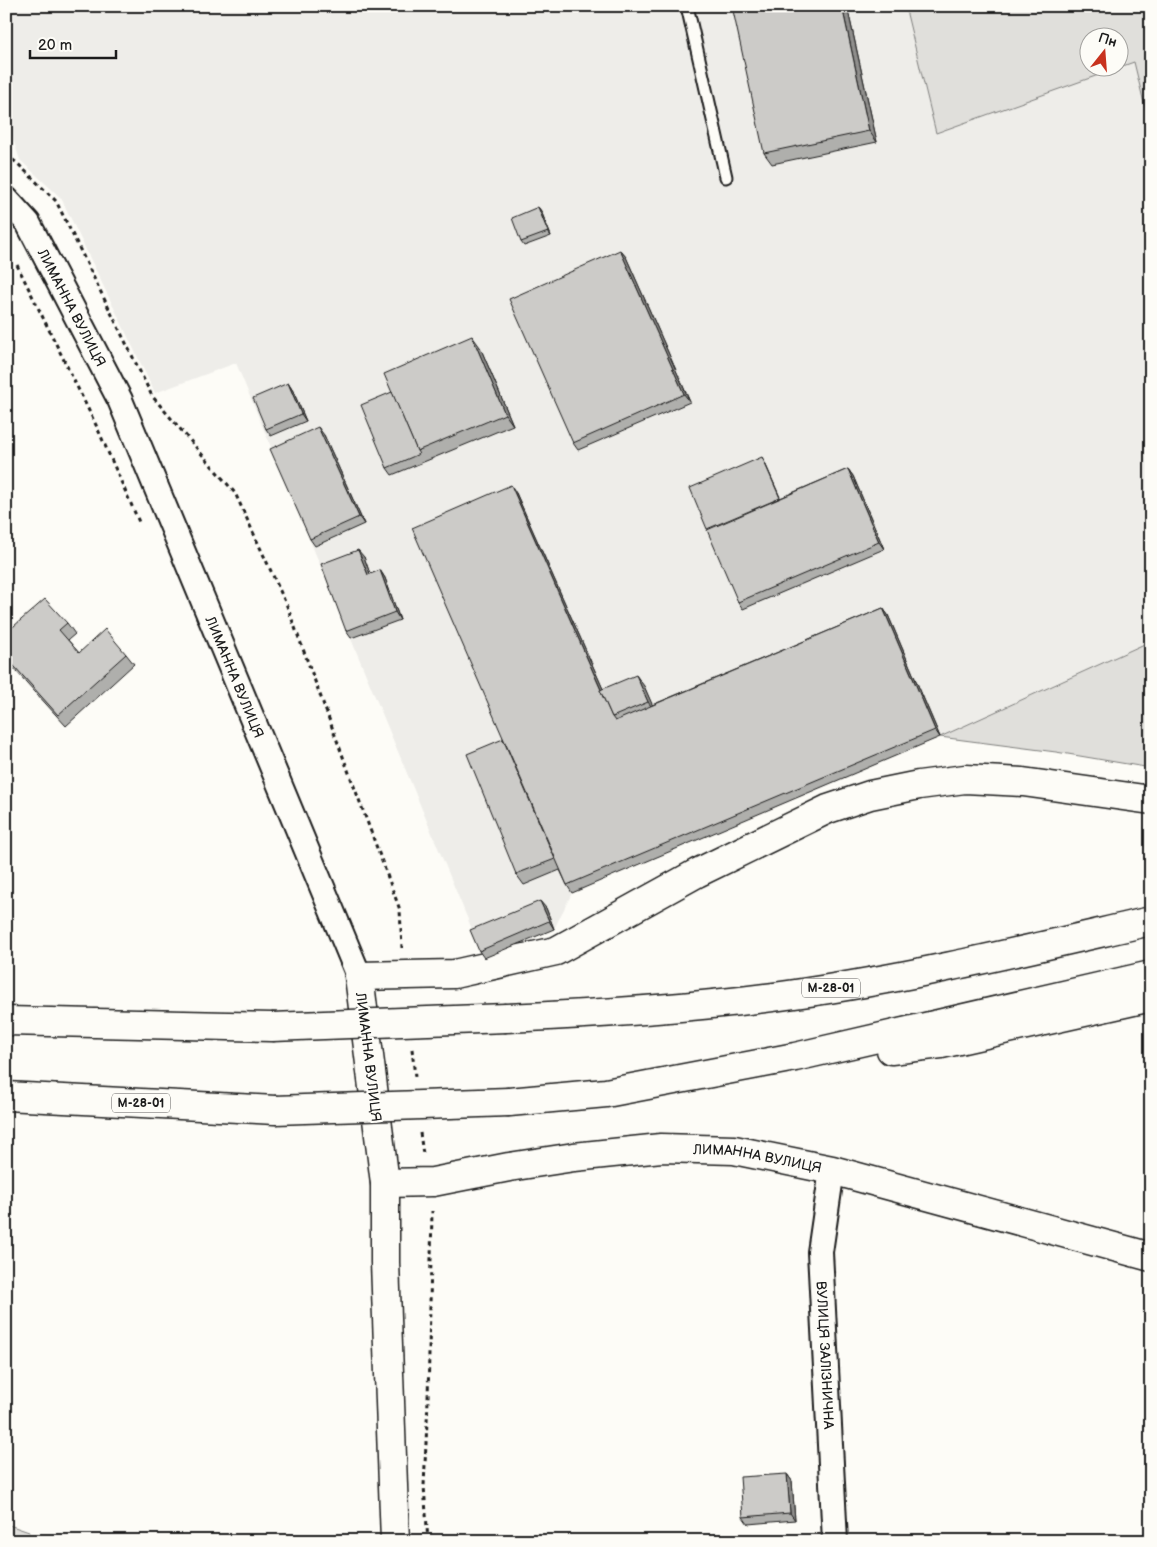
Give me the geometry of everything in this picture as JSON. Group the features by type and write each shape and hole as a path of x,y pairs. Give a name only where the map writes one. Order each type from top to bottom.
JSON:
{"main road":[{"path":"359,976 454,974 556,951 697,873 828,809 870,795 919,785 965,779 1024,782 1151,800"},
{"name":"М-28-01","path":"6,1021 272,1027 621,1013 795,994 952,967 1151,921"},
{"name":"ЛИМАННА ВУЛИЦЯ","path":"359,976 385,1182 385,1262 395,1541"},
{"name":"М-28-01","path":"6,1096 275,1110 509,1102 606,1093 794,1057 1151,976"},
{"path":"794,1057 902,1050 941,1044 1151,997"},
{"name":"ЛИМАННА ВУЛИЦЯ","path":"385,1182 433,1182 574,1156 662,1148 734,1150 832,1170 1151,1257"}],"street":[{"name":"ЛИМАННА ВУЛИЦЯ","path":"6,200 28,223 120,400 359,976"},
{"name":"ВУЛИЦЯ ЗАЛІЗНИЧНА","path":"832,1170 820,1252 835,1541"}],"lane":[{"path":"687,6 726,177"}],"path":[{"path":"6,155 17,163 56,201 152,396 235,494 288,606 400,910 404,975"},
{"path":"15,260 96,425 141,525"},
{"path":"411,1042 415,1080"},
{"path":"420,1128 423,1156"},
{"path":"428,1541 424,1486 428,1405 432,1221"}],"shaded area":[{"path":"6,6 905,6 936,133 1089,78 1130,78 1130,63 1134,62 1151,132 1151,641 940,737 572,893 554,929 484,958 236,363 155,393 61,198 20,160 6,118"},
{"path":"905,6 1151,6 1151,132 1134,62 1130,63 1130,28 1080,28 1080,78 1090,78 936,133"},
{"path":"1151,641 1151,768 1056,752 940,737"},
{"path":"6,1524 29,1532 29,1541 6,1541"}],"building":[{"path":"732,6 842,6 869,131 764,153"},
{"path":"538,207 548,232 521,242 512,218"},
{"path":"620,250 684,394 573,443 509,299"},
{"path":"472,336 505,414 417,451 384,374"},
{"path":"288,383 301,414 266,429 253,398"},
{"path":"392,392 419,454 387,468 361,405"},
{"path":"318,427 359,517 310,539 270,449"},
{"path":"762,457 780,498 707,529 690,488"},
{"path":"848,469 879,542 738,602 707,530"},
{"path":"511,485 615,721 883,608 935,730 567,885 412,528"},
{"path":"358,550 368,575 380,570 395,612 346,631 321,564"},
{"path":"45,599 67,623 59,630 79,653 105,629 126,654 58,715 6,657 6,633"},
{"path":"636,675 648,702 612,717 600,690"},
{"path":"503,739 555,859 516,874 467,754"},
{"path":"540,901 549,921 479,951 470,930"},
{"path":"787,1474 790,1513 743,1517 740,1477"}]}
